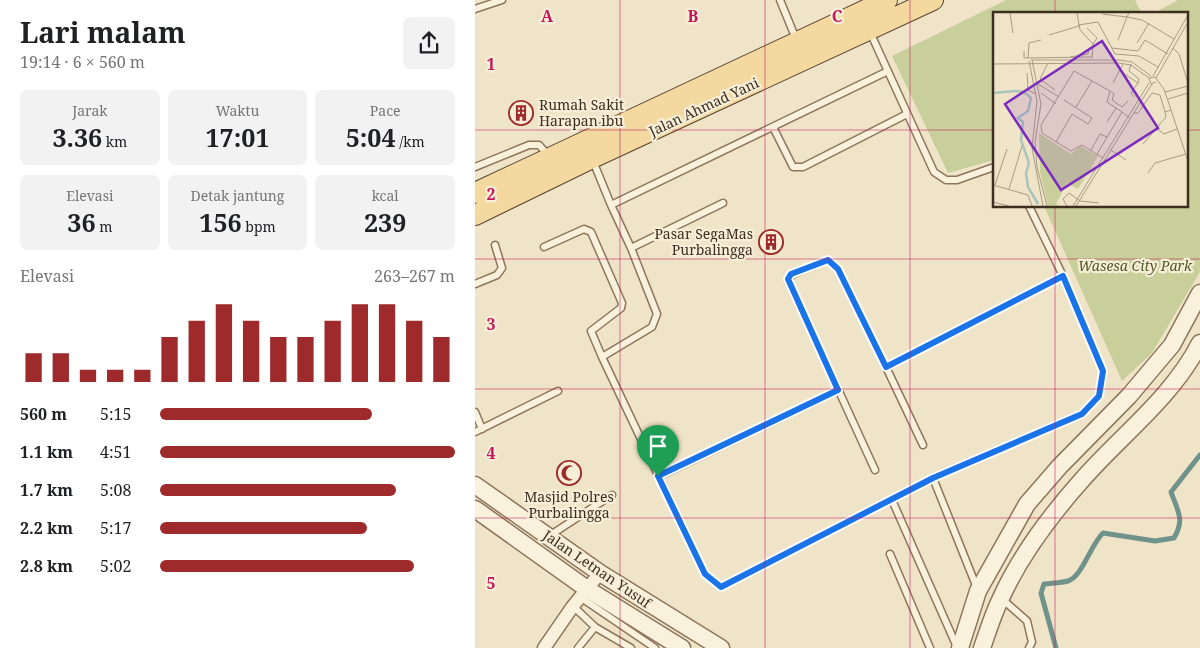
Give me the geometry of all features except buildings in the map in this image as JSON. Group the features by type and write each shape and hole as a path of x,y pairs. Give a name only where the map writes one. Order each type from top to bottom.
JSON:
{"main road":[{"name":"Jalan Ahmad Yani","path":"475,194 551,158 589,150 865,21 887,0"},
{"name":"Jalan Ahmad Yani","path":"475,215 589,150 798,42 933,0"}],"street":[{"path":"958,648 978,591 1027,504 1060,466 1129,396 1172,344 1200,293"},
{"path":"982,648 1001,598 1023,558 1081,482 1145,416 1191,360 1200,343"},
{"name":"Jalan Letnan Yusuf","path":"475,485 600,573 721,648"},
{"name":"Jalan Letnan Yusuf","path":"475,509 580,597 682,648"},
{"path":"546,647 580,597 600,573"}],"lane":[{"path":"475,9 489,2 502,0"},
{"path":"780,0 798,42"},
{"path":"865,21 934,172 946,180 957,180 993,167"},
{"path":"611,206 888,71"},
{"path":"773,127 793,167 803,167 907,114"},
{"path":"475,167 529,145 539,145 551,158"},
{"path":"589,150 657,314 651,327 602,358"},
{"path":"631,248 723,203"},
{"path":"543,247 584,229 591,232 621,303 621,308 591,331 602,358 705,574 721,587 933,478 1082,414 1099,396 1103,371 1063,276 1030,208"},
{"path":"475,284 497,275 502,268 495,245"},
{"path":"875,470 789,282 791,274 828,260 834,264 923,445"},
{"path":"886,367 1063,276"},
{"path":"658,476 838,390"},
{"path":"475,432 558,391"},
{"path":"475,412 482,429"},
{"path":"933,478 978,591"},
{"path":"548,537 611,495"},
{"path":"892,500 958,648"},
{"path":"890,554 930,648"},
{"path":"580,597 595,627 631,648"},
{"path":"580,597 655,648"},
{"path":"1001,598 1027,621 1032,642 1029,648"},
{"path":"578,648 595,627"}],"green space":[{"path":"1006,0 1135,0 1141,12 993,12 993,160 948,173 892,56"},
{"name":"Wasesa City Park","path":"1178,0 1200,0 1200,272 1152,353 1122,381 1045,208 1187,208 1187,12 1156,12"}],"waterway":[{"path":"1056,648 1041,593 1044,584 1065,582 1073,578 1103,533 1155,541 1174,538 1180,520 1171,492 1200,455"}],"place":[{"name":"Rumah Sakit Harapan ibu","path":"521,113"},
{"name":"Pasar SegaMas Purbalingga","path":"771,242"},
{"name":"Masjid Polres Purbalingga","path":"569,473"}],"route":[{"path":"828,260 838,269 886,367 1063,276 1103,371 1099,396 1082,414 933,478 721,587 705,574 658,476 838,390 788,279 791,274 828,260"}]}
